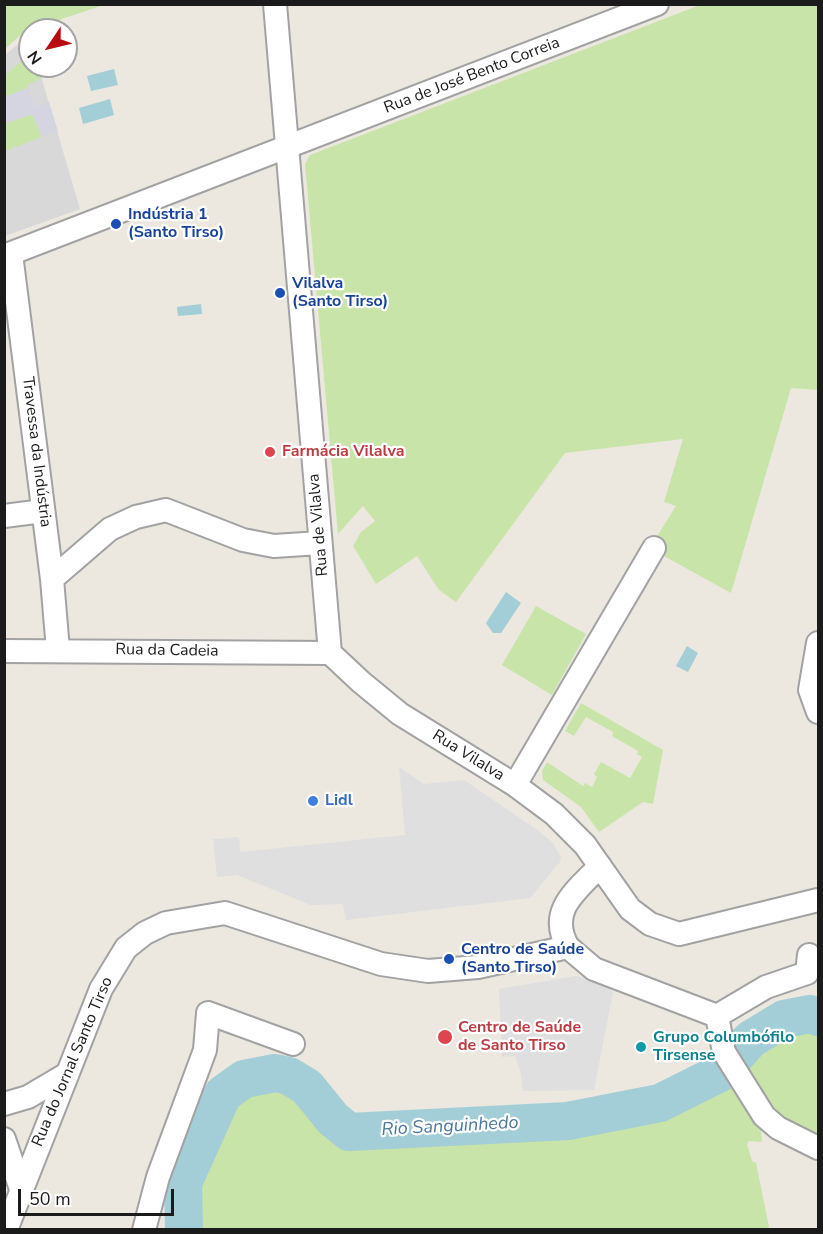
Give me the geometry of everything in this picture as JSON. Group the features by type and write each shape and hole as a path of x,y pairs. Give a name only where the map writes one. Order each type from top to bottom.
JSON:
{"street":[{"name":"Rua de Vilalva","path":"275,4 330,653"},
{"name":"Rua de José Bento Correia","path":"8,255 657,4"},
{"name":"Travessa da Indústria","path":"8,255 52,579 58,650"},
{"path":"52,579 110,529 136,517 166,510 243,540 274,546 320,543"},
{"path":"4,516 43,511"},
{"path":"515,785 654,548"},
{"path":"819,643 810,690 819,712"},
{"name":"Rua da Cadeia","path":"4,651 330,653"},
{"name":"Rua Vilalva","path":"330,653 400,714 515,785 555,814 585,845 630,909 650,924 679,934 819,900"},
{"path":"600,866 569,898 560,918 561,935 568,947 594,969 717,1016"},
{"name":"Rua do Jornal Santo Tirso","path":"6,1230 67,1074 113,968 126,948 145,933 166,923 225,913 381,964 428,971 478,967 568,947"},
{"path":"717,1016 766,987 807,973 809,955"},
{"path":"144,1230 158,1177 205,1050 208,1013 293,1044"},
{"path":"717,1016 729,1059 764,1116 778,1128 819,1148"},
{"path":"4,1104 28,1097 67,1074"},
{"path":"4,1139 21,1189"}],"shaded area":[{"path":"18,44 18,78 42,78 80,209 5,236 4,56"},
{"path":"28,88 35,107 49,102 58,131 42,137 32,114 5,124 5,97"},
{"path":"399,767 424,784 464,780 553,843 561,857 560,862 530,898 346,920 343,904 311,905 237,875 217,877 213,839 239,837 240,852 405,835"},
{"path":"576,976 597,980 613,992 594,1090 523,1091 521,1073 515,1056 502,1057 499,989"}],"green space":[{"path":"5,4 104,4 64,18 18,18 18,37 5,49"},
{"path":"700,5 818,5 818,390 791,388 731,593 664,556 663,546 656,538 676,506 664,502 683,439 565,453 456,602 439,590 417,556 376,584 353,546 361,532 375,521 363,506 338,534 305,164 310,155"},
{"path":"18,64 18,78 42,78 27,85 28,88 5,97 4,76"},
{"path":"32,114 42,137 5,151 4,124"},
{"path":"536,606 586,634 552,695 502,665"},
{"path":"581,703 663,750 653,804 643,802 599,832 581,807 543,780 542,771 547,762 583,786 585,783 592,787 597,777 594,774 601,762 630,778 642,757 637,754 638,751 612,736 613,732 586,717 574,736 565,731"},
{"path":"811,1018 818,1022 818,1134 779,1115 739,1057 772,1032"},
{"path":"728,1071 760,1123 762,1142 749,1141 747,1144 752,1161 756,1163 769,1227 766,1230 190,1229 188,1182 222,1106 240,1086 268,1078 285,1079 303,1090 329,1122 347,1138 569,1126 662,1107"}],"water":[{"path":"114,69 118,85 91,91 87,76"},
{"path":"110,99 114,115 83,124 79,108"},
{"path":"201,304 202,314 178,316 177,307"},
{"path":"506,592 521,603 501,633 493,633 486,623"},
{"path":"687,646 698,653 688,672 676,666"}],"waterway":[{"name":"Rio Sanguinhedo","path":"184,1230 183,1183 223,1094 244,1079 275,1073 289,1076 307,1087 333,1119 349,1132 568,1121 660,1103 720,1073 751,1039 784,1019 810,1014 818,1017"}],"place":[{"name":"Indústria 1 (Santo Tirso)","path":"116,224"},
{"name":"Vilalva (Santo Tirso)","path":"280,293"},
{"name":"Farmácia Vilalva","path":"270,452"},
{"name":"Lidl","path":"313,801"},
{"name":"Centro de Saúde (Santo Tirso)","path":"449,959"},
{"name":"Centro de Saúde de Santo Tirso","path":"445,1037"},
{"name":"Grupo Columbófilo Tirsense","path":"641,1047"}]}
